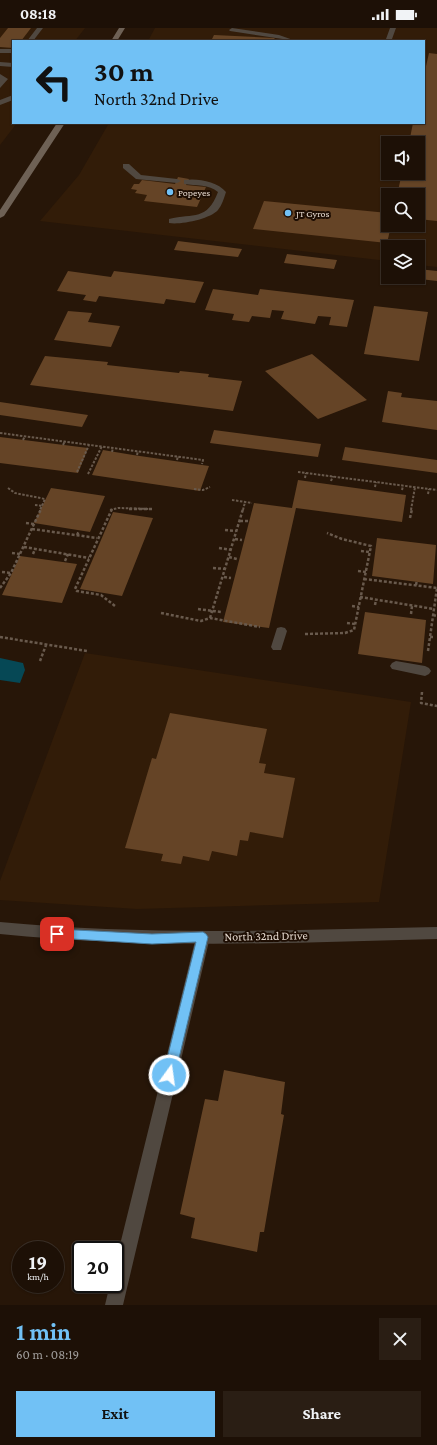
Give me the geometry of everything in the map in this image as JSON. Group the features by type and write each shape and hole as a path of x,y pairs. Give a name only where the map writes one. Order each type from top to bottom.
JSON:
{"main road":[{"path":"115,40 122,28"},
{"path":"0,216 60,124"}],"street":[{"path":"31,40 40,28"},
{"path":"390,39 393,28"},
{"path":"232,30 249,34 284,37 291,40"},
{"path":"0,51 12,51"},
{"path":"0,64 12,65"},
{"path":"0,76 5,79 0,86"},
{"path":"0,103 12,97"},
{"path":"126,166 139,177 176,181"},
{"path":"172,221 197,217 214,210 222,192 217,187 188,182"},
{"path":"277,647 281,631"},
{"path":"396,666 425,671"},
{"name":"North 32nd Drive","path":"0,928 27,932 152,939 437,933"},
{"path":"114,1305 203,937"}],"path":[{"path":"0,433 204,460 202,464"},
{"path":"23,440 25,436"},
{"path":"63,445 65,441"},
{"path":"77,472 89,445"},
{"path":"88,474 102,446"},
{"path":"112,452 113,448"},
{"path":"137,455 138,451"},
{"path":"177,460 178,456"},
{"path":"298,472 437,490"},
{"path":"305,478 306,473"},
{"path":"331,481 332,476"},
{"path":"375,487 376,482"},
{"path":"402,490 403,486"},
{"path":"194,489 203,490 210,487"},
{"path":"410,518 415,487"},
{"path":"0,588 11,573 45,499 15,493 8,488"},
{"path":"428,494 429,489"},
{"path":"232,500 252,503"},
{"path":"210,618 224,577 245,502"},
{"path":"35,505 43,506"},
{"path":"116,606 101,595 76,590 97,538 112,508 136,510 152,509"},
{"path":"240,521 248,521"},
{"path":"26,523 34,524"},
{"path":"32,529 97,538"},
{"path":"225,530 236,531"},
{"path":"77,535 79,531"},
{"path":"305,634 322,632 350,634 354,630 370,544 342,540 328,533"},
{"path":"235,539 242,540"},
{"path":"24,547 89,558"},
{"path":"219,548 232,550"},
{"path":"33,554 36,549"},
{"path":"361,551 369,552"},
{"path":"12,553 20,554"},
{"path":"65,562 68,554"},
{"path":"229,558 237,559"},
{"path":"213,568 226,569"},
{"path":"358,571 366,572"},
{"path":"2,572 11,573"},
{"path":"224,577 231,578"},
{"path":"380,581 381,577"},
{"path":"364,579 437,588 427,657"},
{"path":"416,585 417,580"},
{"path":"360,597 434,609"},
{"path":"375,605 376,600"},
{"path":"352,606 359,607"},
{"path":"411,614 412,606"},
{"path":"198,609 221,612"},
{"path":"161,613 201,621 210,618 261,628"},
{"path":"433,615 437,616"},
{"path":"347,623 355,624"},
{"path":"0,637 87,651"},
{"path":"430,637 435,637"},
{"path":"40,661 46,645"},
{"path":"423,686 421,703 437,706"}],"shaded area":[{"path":"0,28 85,28 76,40 12,40 12,124 16,124 0,145"},
{"path":"155,28 437,28 437,267 425,266 425,240 381,240 381,260 40,221 79,175 108,124 425,124 425,40 149,40"},
{"path":"85,653 411,702 379,902 137,909 0,900 0,881"}],"water":[{"path":"0,658 23,663 25,670 20,683 0,680"}],"building":[{"path":"8,28 31,28 22,40 12,40 12,48 0,47 0,38"},
{"path":"214,35 274,38 276,40 212,40"},
{"path":"429,53 437,54 437,221 425,220 425,188 399,188 400,180 425,180 425,136 410,136 413,124 425,124 425,71"},
{"name":"Popeyes","path":"178,177 189,179 186,185 206,187 197,207 144,201 147,195 135,193 137,190 131,189 134,184 139,184 142,180 175,184"},
{"path":"264,201 381,212 381,232 390,232 388,240 381,240 381,242 253,229"},
{"path":"178,241 242,249 238,257 174,250"},
{"path":"287,254 337,260 334,269 284,263"},
{"path":"425,270 437,271 437,281 425,280"},
{"path":"68,271 111,277 114,271 204,282 195,303 166,299 164,304 99,296 96,302 83,300 86,295 57,291"},
{"path":"213,289 258,295 260,289 354,300 347,327 329,325 331,317 318,316 315,324 281,319 284,311 272,310 270,318 252,316 249,322 232,320 234,314 205,310"},
{"path":"374,306 428,312 419,361 364,354"},
{"path":"68,311 92,313 88,322 120,326 111,347 54,340"},
{"path":"312,354 367,400 318,419 265,371"},
{"path":"45,356 108,362 107,365 179,373 180,371 209,374 208,377 242,381 233,411 30,385"},
{"path":"388,391 402,393 401,397 437,401 437,430 382,422"},
{"path":"0,402 88,415 82,427 0,415"},
{"path":"214,430 321,444 318,457 210,443"},
{"path":"0,437 88,448 78,473 0,463"},
{"path":"345,447 437,460 437,473 342,460"},
{"path":"103,450 209,466 200,491 92,475"},
{"path":"298,480 406,495 402,522 296,508 269,628 223,622 254,503 292,508"},
{"path":"51,488 105,496 90,532 34,523"},
{"path":"113,512 153,518 122,596 80,589"},
{"path":"377,538 436,545 433,584 372,576"},
{"path":"20,556 77,564 62,603 2,595"},
{"path":"365,612 426,620 422,663 358,654"},
{"path":"170,713 267,729 259,763 266,764 264,773 295,778 283,838 250,832 248,841 240,840 237,856 212,851 209,861 183,856 181,864 161,861 163,854 125,848 152,758 156,759"},
{"path":"224,1070 285,1082 281,1114 284,1115 264,1232 260,1232 257,1252 191,1238 195,1218 180,1214 205,1099 218,1101"}],"place":[{"name":"Popeyes","path":"170,192"},
{"name":"JT Gyros","path":"288,213"}],"route":[{"path":"57,934 152,939 203,937 169,1075"}]}
